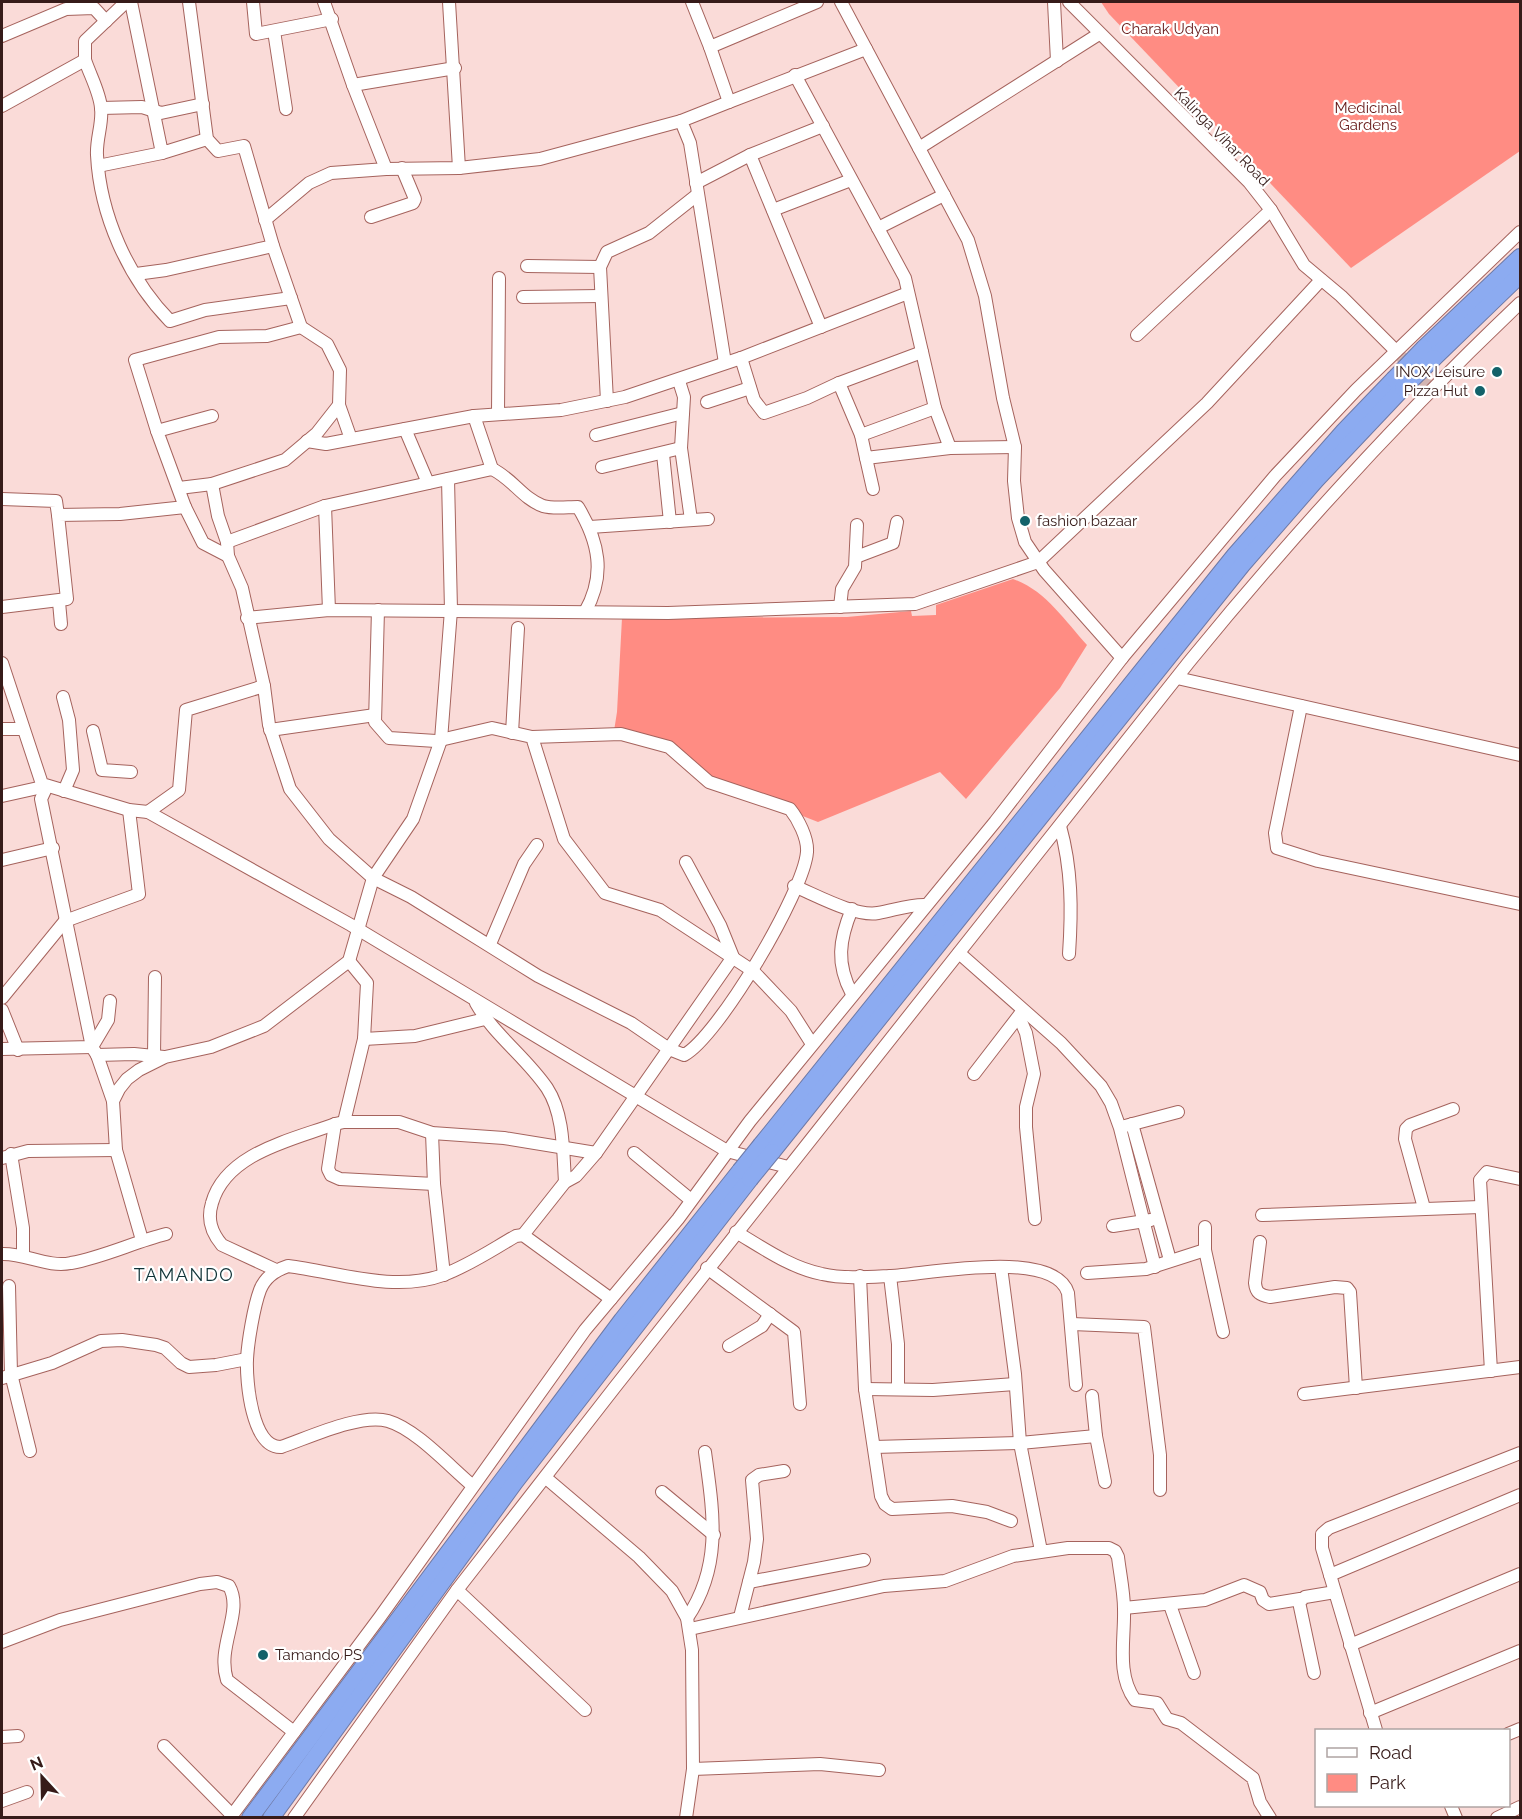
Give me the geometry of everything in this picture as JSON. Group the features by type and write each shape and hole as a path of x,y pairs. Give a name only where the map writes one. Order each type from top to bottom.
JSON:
{"highway":[{"path":"250,1818 622,1320 745,1175 1242,565 1399,384 1521,257"},
{"path":"1429,353 1521,275"},
{"path":"271,1818 515,1482 745,1175"}],"street":[{"path":"126,2 85,41 85,60 101,108 97,153 103,206 124,255 157,308 170,321 205,310 291,298"},
{"path":"131,2 162,153"},
{"path":"189,2 207,140 218,151 244,146 273,246 301,327 327,344 340,370 339,405 351,439"},
{"path":"253,2 256,34 332,19"},
{"path":"324,2 386,169"},
{"path":"449,2 455,68 459,168"},
{"path":"692,2 729,102"},
{"path":"710,47 817,2"},
{"path":"841,2 968,240 985,296 1003,398 1015,447 1014,481 1018,518 1025,542 1038,562 1122,658"},
{"path":"1054,2 1057,61"},
{"name":"Kalinga Vihar Road","path":"1068,2 1249,182 1271,210 1304,265 1396,351"},
{"path":"2,36 66,9 94,8 106,21"},
{"path":"274,31 286,109"},
{"path":"919,148 1099,34"},
{"path":"266,220 309,183 332,174 402,168 459,168 540,159 681,121 866,49"},
{"path":"2,106 85,60"},
{"path":"353,85 455,68"},
{"path":"795,75 905,278 935,408 950,448"},
{"path":"101,108 142,107 161,112 203,104"},
{"path":"681,121 690,143 724,363"},
{"path":"607,401 600,267 607,252 649,233 697,189 750,155 823,126"},
{"path":"98,166 162,153 207,140"},
{"path":"750,155 821,327"},
{"path":"371,217 413,203 415,199 402,168"},
{"path":"773,210 852,180"},
{"path":"878,228 944,195"},
{"path":"1137,335 1271,210"},
{"path":"164,1746 231,1816 380,1617 536,1396 852,994 995,822 1122,658 1275,476 1396,351 1521,232"},
{"path":"136,274 166,270 273,246"},
{"path":"527,266 600,267"},
{"path":"498,413 499,278"},
{"path":"247,618 329,610 668,613 915,603 1038,562 1207,403 1321,280"},
{"path":"307,441 326,444 474,416 561,410 607,401 679,381 908,293"},
{"path":"523,297 601,296"},
{"path":"294,1818 457,1590 707,1268 1177,678 1263,572 1369,454 1521,303"},
{"path":"228,556 203,543 184,507 135,360 219,337 267,336 301,327"},
{"path":"741,358 760,411 768,413 922,352"},
{"path":"679,381 684,397 681,448 691,520"},
{"path":"839,383 861,435 873,489"},
{"path":"707,402 750,388"},
{"path":"179,488 212,484 285,460 307,441 339,405"},
{"path":"861,435 935,408"},
{"path":"596,435 683,413"},
{"path":"157,431 212,416"},
{"path":"474,416 492,469"},
{"path":"405,429 428,483"},
{"path":"866,458 950,448 1015,447"},
{"path":"602,467 681,448"},
{"path":"663,454 670,522"},
{"path":"227,542 325,506 492,469 508,477 527,497 545,507 578,507 590,527 598,559 596,593 585,612"},
{"path":"2,1049 94,1051 159,1057 211,1047 264,1026 349,961 356,945 357,929 373,878 413,819 441,740 451,610 448,479"},
{"path":"212,484 218,516 227,542 228,556 242,588 264,686 270,730 290,789 329,839 373,878 411,897 490,944 538,976 631,1023 669,1049 684,1055 691,1051 753,971 794,886 807,851 796,818 790,809 709,782 669,747 621,734 532,737 492,728 441,740 389,738 375,722 378,610"},
{"path":"2,499 56,501 68,600 61,624"},
{"path":"325,506 329,610"},
{"path":"58,515 120,514 184,507"},
{"path":"590,527 708,519"},
{"path":"856,557 893,543 897,522"},
{"path":"840,607 841,592 854,574 857,525"},
{"path":"2,607 68,600"},
{"path":"512,733 518,628"},
{"path":"2,663 42,784 129,810 148,812 357,929 728,1151 788,1167"},
{"path":"1177,678 1521,755"},
{"path":"148,812 178,790 186,710 264,686"},
{"path":"63,697 69,720 73,770 64,791"},
{"path":"1301,706 1275,833 1276,848 1318,861 1521,904"},
{"path":"270,730 375,715"},
{"path":"2,729 22,729"},
{"path":"93,731 102,771 131,772"},
{"path":"532,737 564,839 604,893 660,910 753,971 791,1011 813,1044"},
{"path":"2,796 47,786"},
{"path":"47,786 41,799 53,848 65,921 94,1051 113,1101 116,1149 142,1240"},
{"path":"2,998 65,921 139,894 129,810"},
{"path":"1060,826 1066,848 1072,902 1069,954"},
{"path":"490,944 524,864 537,845"},
{"path":"2,860 53,848"},
{"path":"686,862 720,925 733,957"},
{"path":"794,886 852,909 879,913 896,907 924,906"},
{"path":"852,909 844,928 839,954 846,982 852,994"},
{"path":"959,953 1101,1086 1126,1126 1170,1260"},
{"path":"473,1486 405,1428 386,1420 353,1423 281,1447 272,1447 260,1435 249,1384 247,1359 260,1290 276,1270 288,1266 369,1280 401,1281 444,1275 516,1236 523,1235 565,1182 576,1176 596,1153 733,957"},
{"path":"349,961 367,983 364,1039 328,1169 334,1177 434,1184"},
{"path":"155,976 159,1057"},
{"path":"94,1051 108,1020 110,1001"},
{"path":"476,1002 485,1019 547,1088 555,1103 563,1147 565,1182"},
{"path":"2,1010 18,1050"},
{"path":"974,1074 1021,1013"},
{"path":"1021,1013 1034,1074 1026,1107 1026,1127 1035,1219"},
{"path":"364,1039 415,1036 485,1019"},
{"path":"113,1101 127,1079 159,1057"},
{"path":"1424,1208 1406,1139 1406,1129 1410,1125 1453,1109"},
{"path":"1126,1126 1179,1112"},
{"path":"276,1270 222,1245 216,1238 209,1214 215,1191 239,1164 266,1149 339,1123 399,1122 432,1133 504,1138 596,1153"},
{"path":"1126,1126 1155,1267"},
{"path":"432,1133 434,1184 444,1275"},
{"path":"23,1255 23,1228 6,1156 116,1149"},
{"path":"634,1153 691,1200"},
{"path":"1491,1371 1480,1207 1482,1175 1495,1173 1521,1179"},
{"path":"1262,1215 1480,1207"},
{"path":"1113,1226 1157,1218"},
{"path":"1205,1227 1205,1250 1223,1332"},
{"path":"736,1232 807,1271 825,1275 890,1276 1001,1266 1040,1271 1058,1278 1065,1284 1072,1324 1076,1385"},
{"path":"2,1254 23,1255 41,1261 70,1264 166,1234"},
{"path":"523,1235 611,1299"},
{"path":"1260,1242 1255,1283 1256,1290 1261,1296 1270,1298 1335,1287 1347,1288 1350,1292 1356,1388"},
{"path":"1087,1273 1125,1272 1155,1267 1205,1250"},
{"path":"1001,1266 1016,1384 1020,1443 1041,1551"},
{"path":"707,1268 794,1332 800,1404"},
{"path":"860,1276 865,1389 881,1496 885,1504 892,1509 952,1506 987,1512 1011,1521"},
{"path":"890,1276 898,1344 898,1389"},
{"path":"9,1286 6,1376 30,1451"},
{"path":"729,1346 762,1326 770,1314"},
{"path":"1072,1324 1144,1327 1160,1455 1160,1490"},
{"path":"6,1376 52,1363 101,1341 122,1340 156,1345 165,1348 181,1363 189,1367 247,1359"},
{"path":"1304,1394 1521,1367"},
{"path":"865,1389 933,1390 1016,1384"},
{"path":"1092,1396 1096,1436 1105,1482"},
{"path":"874,1447 1020,1443 1096,1436"},
{"path":"688,1623 706,1576 714,1535 705,1452"},
{"path":"1375,1729 1320,1541 1322,1534 1329,1528 1521,1453"},
{"path":"740,1617 757,1539 752,1480 759,1475 784,1471"},
{"path":"546,1478 639,1557 672,1591 688,1623 693,1769 686,1818"},
{"path":"662,1492 714,1535"},
{"path":"1330,1575 1521,1495"},
{"path":"688,1623 740,1617 884,1586 945,1581 996,1560 1041,1551 1095,1547 1115,1551 1124,1608 1122,1656 1127,1689 1135,1700 1157,1703 1167,1719 1181,1723 1253,1778 1260,1802 1270,1818"},
{"path":"749,1582 864,1560"},
{"path":"1350,1645 1521,1574"},
{"path":"2,1642 60,1620 200,1584 217,1582 229,1586 234,1596 235,1606 223,1667 227,1680 294,1732"},
{"path":"1124,1608 1205,1600 1244,1585 1260,1592 1263,1600 1269,1604 1335,1592"},
{"path":"457,1590 585,1710"},
{"path":"1300,1599 1299,1608 1314,1673"},
{"path":"1170,1605 1194,1673"},
{"path":"1370,1713 1521,1650"},
{"path":"2,1737 18,1736"},
{"path":"693,1769 820,1764 879,1770"},
{"path":"2,1801 27,1792"},
{"path":"1497,1818 1519,1811"}],"green space":[{"name":"Medicinal Gardens","path":"1101,2 1520,2 1520,151 1351,268 1109,14"},
{"path":"1013,579 1045,598 1087,645 1060,688 966,799 940,772 818,822 709,779 667,744 614,731 622,618 847,617 911,611 912,616 936,615 936,605"}],"tunnel":[{"path":"1396,351 1432,390"}],"place":[{"name":"INOX Leisure","path":"1497,372"},
{"name":"Pizza Hut","path":"1480,391"},
{"name":"fashion bazaar","path":"1025,521"},
{"name":"Tamando PS","path":"263,1655"}],"district":[{"name":"TAMANDO","path":"184,1274"}],"park label":[{"name":"Charak Udyan","path":"1170,29"}]}
